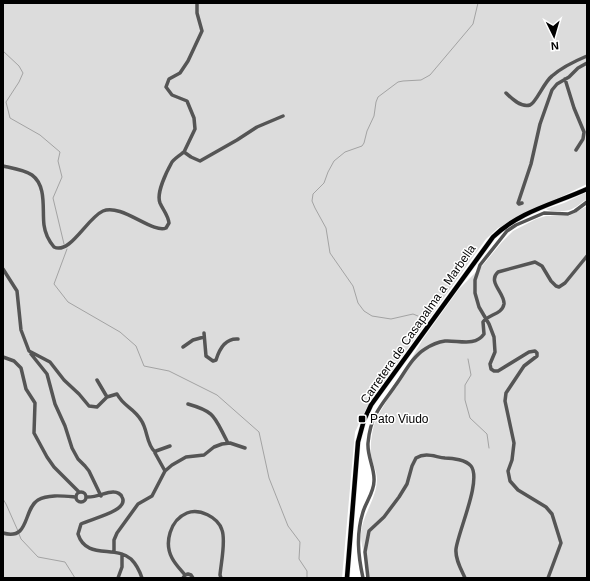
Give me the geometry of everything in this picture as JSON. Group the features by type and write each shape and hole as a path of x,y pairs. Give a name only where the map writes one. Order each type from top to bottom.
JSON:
{"main road":[{"name":"Carretera de Casapalma a Marbella","path":"347,578 358,442 364,420 371,405 493,237 519,217 587,189"}],"street":[{"path":"3,166 28,173 35,178 43,198 44,225 47,236 54,247 59,249 67,246 73,241 92,218 108,209 133,217 159,229 166,228 169,223 168,217 160,203 159,194 173,161 184,152 195,129 194,118 187,101 172,94 166,87 168,79 180,73 188,61 202,31 197,13 197,3"},
{"path":"506,93 520,104 526,106 530,105 535,101 545,83 552,75 587,56"},
{"path":"522,203 518,203 531,164 540,124 552,90 557,84 587,63"},
{"path":"565,79 574,108 584,132 583,139 576,150"},
{"path":"184,152 200,161 257,127 283,116"},
{"path":"548,578 561,543 552,514 546,507 513,486 508,476 514,442 505,397 506,393 524,366 536,356 537,353 535,351 529,352 501,369 496,371 492,370 490,366 495,352 495,342 490,324 485,319 479,307 475,293 475,280 480,265 507,231 537,215 550,212 568,214 575,211 587,202"},
{"path":"363,578 359,557 358,530 374,482 374,475 368,454 368,442 370,428 376,414 420,352 433,344 443,342 469,342 479,339 484,334 483,322 485,319 499,312 504,304 503,299 496,288 494,279 495,274 535,262 542,266 551,281 559,287 566,283 587,256"},
{"path":"3,269 17,292 21,330 26,347 47,374 55,404 65,426 72,448 78,459 90,471 101,496"},
{"path":"183,347 204,335 206,356 214,362 227,342 238,339"},
{"path":"30,353 50,362 64,380 90,406 97,407 108,397 117,394 122,402 133,408 142,421 150,445 165,471"},
{"path":"3,356 14,361 21,368 26,389 35,402 34,433 47,457 54,467 79,492 85,493 86,497"},
{"path":"97,380 108,397"},
{"path":"188,404 203,408 214,417 227,443"},
{"path":"114,552 114,540 117,533 138,504 152,496 165,471 180,459 204,455 214,447 227,443 245,448"},
{"path":"155,452 170,446"},
{"path":"368,578 364,552 369,531 384,517 399,497 407,484 416,458 427,454 464,462 472,466 475,473 467,512 456,550 459,567 465,578"},
{"path":"86,497 101,496 114,491 120,494 123,498 123,503 113,512 81,524 78,534 82,543 89,548 98,551 122,554 131,559 142,578"},
{"path":"76,496 79,492"},
{"path":"76,496 80,502 85,501 86,497"},
{"path":"3,533 11,534 21,530 27,521 30,508 38,500 50,497 76,496"},
{"path":"193,578 190,574 184,576 172,558 168,545 172,528 182,516 187,513 195,512 211,517 218,522 222,529 224,536 220,575 221,578"},
{"path":"118,578 122,566 122,554"}],"shaded area":[{"path":"3,3 587,3 587,184 498,228 486,239 373,397 355,432 342,578 3,578"},
{"path":"587,192 587,199 572,209 565,211 551,211 546,209 564,203"},
{"path":"587,206 587,578 369,578 361,536 377,479 371,450 373,428 376,419 423,339 459,289 483,265 502,242 513,231 536,219 546,216 569,216"}],"waterway":[{"path":"418,316 413,314 391,319 372,316 364,311 358,303 353,286 330,253 326,228 312,201 313,194 324,183 334,161 345,152 362,146 374,116 378,97 398,82 421,80 430,75 473,24 478,3"},
{"path":"3,51 19,66 23,73 6,102 10,118 40,135 60,152 58,161 62,177 53,198 64,244"},
{"path":"67,249 54,284 68,302 120,332 136,346 144,366 169,371 217,395 259,432 269,478 288,526 300,542 299,559 307,571 307,578"},
{"path":"468,359 471,375 465,385 465,400 470,418 487,434 489,448"},
{"path":"3,499 18,531"},
{"path":"19,534 21,539 38,557 65,562 75,578"}],"place":[{"name":"Pato Viudo","path":"362,419"}]}
